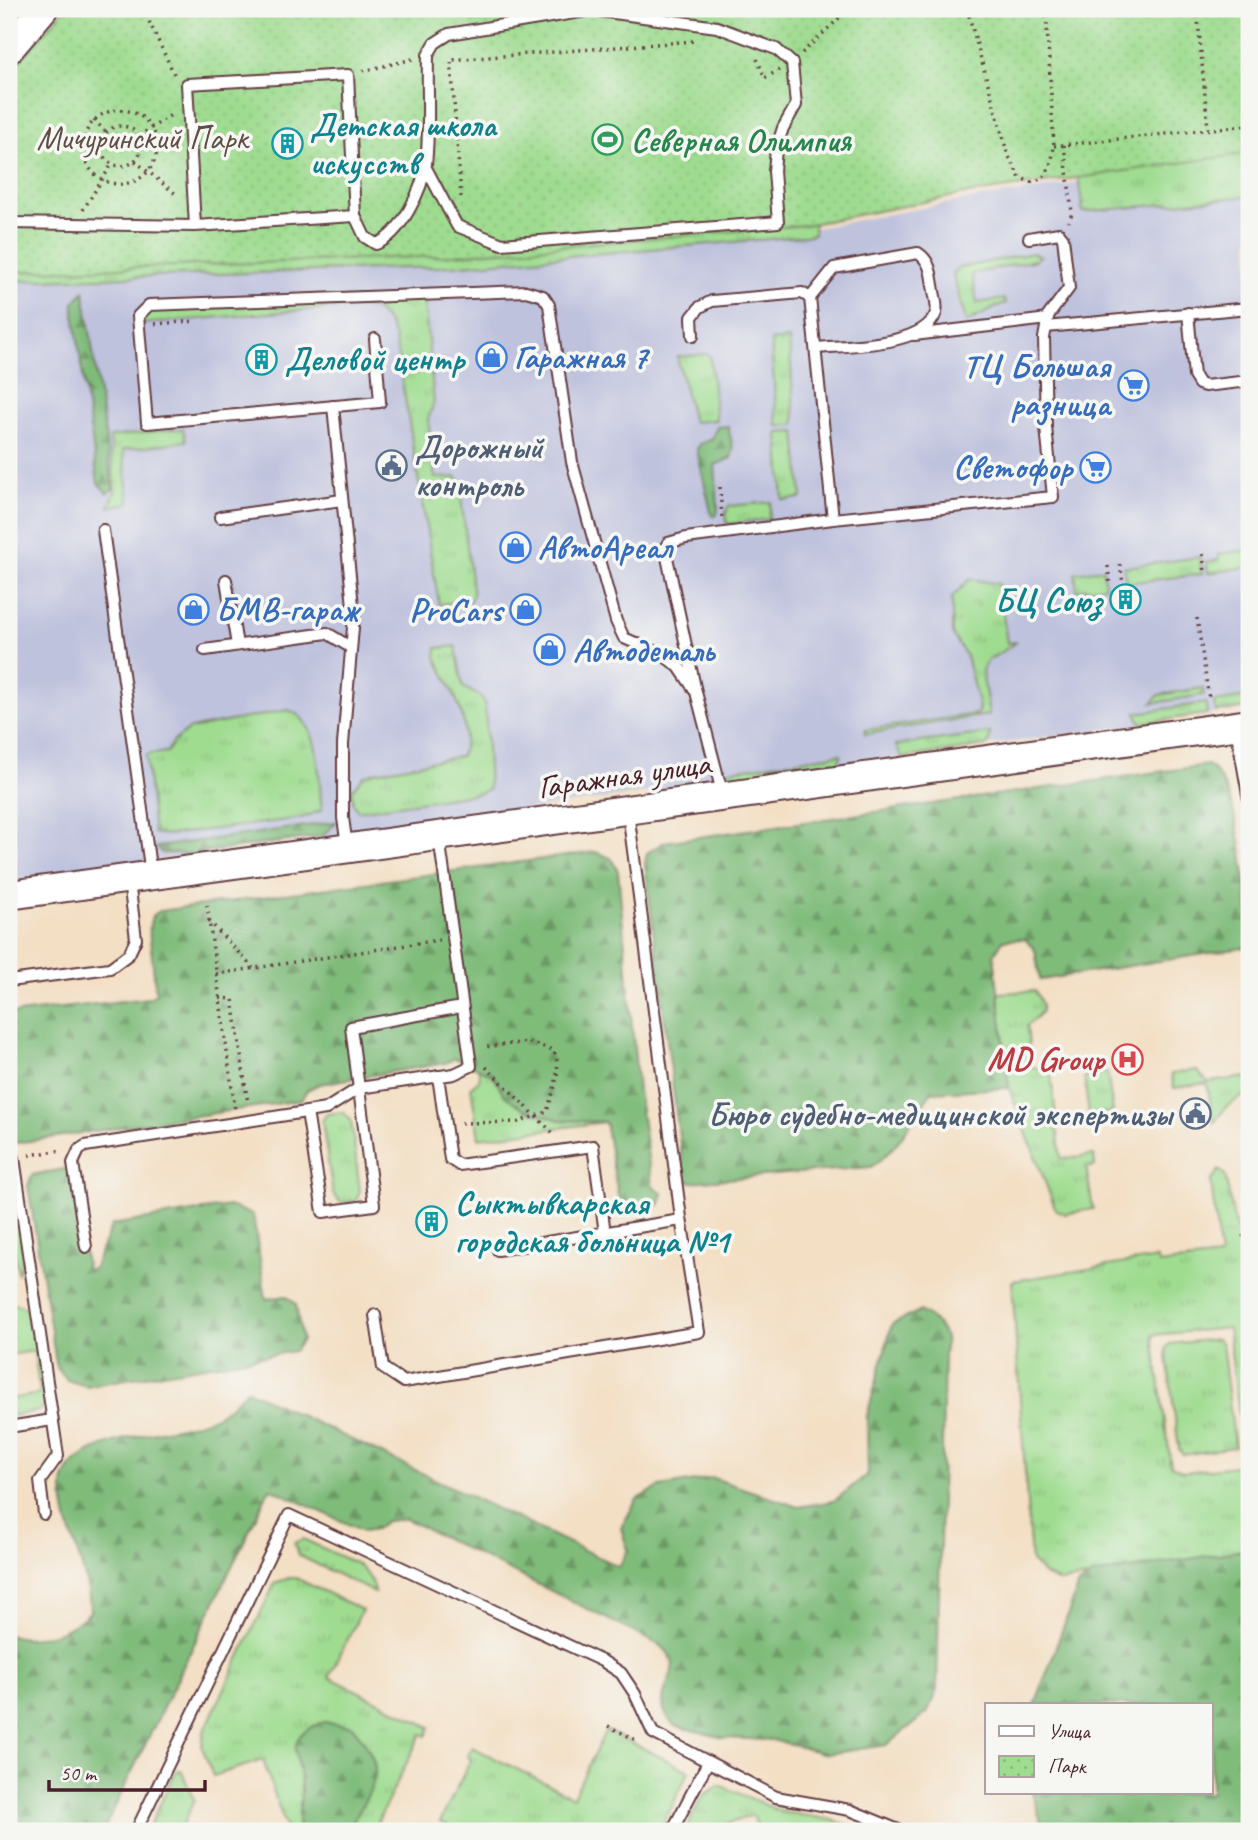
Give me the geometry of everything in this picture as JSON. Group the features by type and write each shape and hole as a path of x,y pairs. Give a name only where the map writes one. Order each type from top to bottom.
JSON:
{"street":[{"path":"9,49 43,9"},
{"name":"Гаражная улица","path":"9,895 1242,725"}],"lane":[{"path":"195,226 187,84 348,75 355,216 365,237 376,243 388,239 402,226 425,166 428,55 435,43 449,34 591,9 717,27 776,49 792,62 796,105 783,128 776,149 774,171 778,222 502,244 457,226 425,166"},
{"path":"9,223 195,226 355,216"},
{"path":"723,796 696,692 665,548 674,541 723,533 1053,497 1046,427 1047,323 1069,288 1063,237 1059,233 1029,238"},
{"path":"833,519 810,298 834,268 918,253 926,258 930,268 937,310 930,322 914,335"},
{"path":"375,339 380,402 147,423 138,316 149,304 526,291 543,296 549,305 572,462 616,621 624,638 663,655 680,667 696,692"},
{"path":"694,336 692,317 700,307 712,301 802,293 810,298"},
{"path":"816,348 914,335 1249,308"},
{"path":"1188,313 1194,376 1199,384 1205,386 1249,381"},
{"path":"332,406 354,617 343,744 343,818 347,849"},
{"path":"220,517 342,500"},
{"path":"9,981 110,968 121,961 136,939 140,877 103,530"},
{"path":"226,580 237,645"},
{"path":"205,650 327,632 350,647"},
{"path":"1242,725 1249,800"},
{"path":"374,1315 383,1368 404,1382 699,1332 681,1220 628,810"},
{"path":"86,1247 73,1163 83,1147 326,1109 359,1088 438,1076 471,1066 439,837"},
{"path":"307,1112 323,1212 370,1207 375,1200 351,1031 354,1024 463,1007"},
{"path":"438,1076 450,1159 459,1165 593,1146 605,1233"},
{"path":"11,1158 58,1456 40,1481 44,1514"},
{"path":"498,1250 681,1220"},
{"path":"9,1427 52,1420"},
{"path":"136,1831 289,1516 604,1662 621,1673 635,1694 653,1732 708,1762 776,1797 850,1810 901,1831"},
{"path":"672,1831 708,1762"}],"path":[{"path":"143,9 179,84 187,84"},
{"path":"755,55 765,78 792,62 849,9"},
{"path":"967,9 1008,155 1020,178 1032,182 1042,178 1050,166 1054,146 1046,9"},
{"path":"1197,9 1208,128"},
{"path":"463,229 451,60 696,41"},
{"path":"348,75 428,55"},
{"path":"139,136 152,125 188,105"},
{"path":"117,109 142,116 152,125 158,144 154,164 148,172 140,178 121,184 102,179 93,172 83,152 83,140 93,120 117,109"},
{"path":"93,120 106,132"},
{"path":"1054,146 1249,125"},
{"path":"106,132 123,126 139,136"},
{"path":"106,132 101,149 112,164 126,166 135,161 141,153 139,136"},
{"path":"1064,145 1072,213"},
{"path":"135,161 194,208"},
{"path":"73,226 112,164"},
{"path":"720,487 723,533"},
{"path":"1203,554 1205,573"},
{"path":"1120,564 1122,584"},
{"path":"1108,566 1110,586"},
{"path":"1197,618 1209,699"},
{"path":"207,905 237,1122"},
{"path":"209,921 253,968"},
{"path":"216,974 453,938"},
{"path":"220,998 233,999 251,1120"},
{"path":"445,1123 500,1125 538,1118 547,1112 558,1070 558,1058 553,1050 528,1042 468,1049"},
{"path":"468,1049 569,1149"},
{"path":"11,1158 83,1147"},
{"path":"1243,1235 1249,1250"},
{"path":"608,1726 643,1743"}],"shaded area":[{"path":"1249,158 1249,709 9,881 9,276 805,230 959,201"}],"green space":[{"name":"Мичуринский Парк","path":"64,9 1249,9 1249,153 960,195 806,225 442,256 9,272 9,74"},
{"path":"1249,145 1249,196 1083,212 1077,168"},
{"path":"815,205 814,234 805,236 438,267 9,281 9,230 501,250 792,226"},
{"path":"1033,253 1040,256 1035,260 972,274 977,303 1004,299 1006,303 966,322 953,274 958,268"},
{"path":"84,291 113,489 107,493 98,483 74,313 74,303"},
{"path":"327,298 328,308 142,324 144,312 150,308"},
{"path":"333,298 424,300 434,402 428,419 435,478 457,477 459,480 473,595 469,602 439,604 395,338 390,326 372,308 333,308"},
{"path":"789,339 795,425 777,426 771,341"},
{"path":"710,356 716,420 693,422 677,357"},
{"path":"728,426 733,449 731,458 715,465 718,510 716,516 712,516 697,450 699,444 711,440 717,427"},
{"path":"183,428 186,441 123,450 129,503 109,507 115,492 110,437"},
{"path":"796,432 802,498 783,500 778,433"},
{"path":"771,502 769,519 727,524 726,512 729,506"},
{"path":"1249,550 1249,567 1208,573 1206,562 1219,560 1219,554"},
{"path":"1200,557 1202,574 1126,583 1124,567"},
{"path":"1103,569 1105,586 1077,590 1075,573"},
{"path":"970,579 999,584 1007,643 1017,642 987,661 982,670 989,715 865,734 865,730 977,714 979,707 966,656 952,634 952,598"},
{"path":"456,646 463,687 481,697 485,705 489,789 480,793 358,811 353,803 352,790 364,776 461,756 465,731 463,718 436,657 437,648"},
{"path":"1203,688 1204,695 1152,703 1159,695"},
{"path":"1249,697 1249,708 1216,712 1214,702"},
{"path":"1206,703 1207,714 1141,723 1136,713"},
{"path":"288,710 299,716 308,726 313,739 319,768 322,810 302,818 168,835 154,833 146,755 167,752 173,742 189,729"},
{"path":"990,733 986,746 902,758 896,745"},
{"path":"841,754 837,767 734,781 725,771"},
{"path":"1207,765 1219,777 1236,821 1245,877 1249,947 1040,980 1035,950 1025,939 1003,940 994,955 1009,1088 931,1092 897,1142 871,1167 690,1182 684,1176 645,864 647,853 664,842"},
{"path":"336,822 323,836 191,854 162,853 156,847"},
{"path":"595,852 611,858 618,871 638,1091 652,1185 663,1194 659,1205 625,1210 620,1206 605,1122 560,1120 526,1110 505,1096 493,1075 455,1058 445,1063 319,1084 307,1090 301,1100 9,1144 9,1014 149,998 156,994 149,929 152,916 160,911"},
{"path":"1035,991 1042,1004 1042,1011 1027,1026 1031,1065 1034,1068 1050,1067 1061,1159 1094,1155 1095,1166 1086,1167 1093,1209 1065,1214 1056,1210 1009,1088 998,993"},
{"path":"478,1068 493,1075 505,1096 560,1120 605,1122 479,1138 471,1087 480,1079"},
{"path":"1196,1070 1208,1082 1249,1077 1249,1092 1226,1107 1214,1123 1207,1083 1174,1088 1171,1074"},
{"path":"1107,1072 1113,1112 1089,1115 1084,1076"},
{"path":"342,1112 351,1120 360,1191 356,1201 341,1203 333,1194 322,1121 327,1114"},
{"path":"9,1168 18,1205 21,1239 21,1266 18,1274 9,1215"},
{"path":"70,1168 87,1270 93,1269 112,1225 229,1206 253,1215 266,1299 286,1296 296,1304 302,1340 294,1351 86,1386 67,1380 57,1369 28,1185 32,1175"},
{"path":"1219,1170 1225,1175 1249,1293 1249,1491 1228,1328 1153,1335 1171,1466 1184,1472 1236,1466 1239,1469 1244,1513 1249,1517 1249,1553 1060,1582 1044,1575 1031,1561 1012,1281 1157,1258 1159,1264 1220,1257 1211,1181"},
{"path":"16,1304 33,1311 47,1403 39,1411 9,1416 9,1399 40,1394 34,1351 9,1355 9,1305"},
{"path":"920,1311 941,1328 945,1340 937,1690 927,1713 886,1745 827,1754 772,1740 723,1738 673,1725 664,1710 663,1700 673,1669 672,1661 660,1645 406,1519 386,1521 376,1529 363,1531 270,1488 103,1831 9,1831 9,1635 31,1638 63,1631 90,1612 86,1581 67,1519 63,1488 68,1470 82,1456 127,1438 201,1422 230,1407 247,1390 619,1567 628,1550 621,1528 637,1499 660,1487 713,1478 798,1507 834,1501 868,1474 867,1416 892,1324"},
{"path":"1217,1339 1222,1344 1235,1447 1183,1455 1179,1449 1166,1348 1170,1344"},
{"path":"303,1539 357,1564 370,1578 375,1593 298,1555 294,1543"},
{"path":"1249,1549 1249,1831 1044,1831 1032,1794 1212,1794 1212,1703 1036,1703 1079,1584 1092,1575"},
{"path":"296,1578 362,1610 329,1677 430,1727 426,1736 421,1734 373,1831 287,1831 263,1760 213,1776 202,1747 204,1732 275,1583"},
{"path":"324,1722 352,1726 372,1756 374,1778 371,1789 348,1831 299,1831 301,1781 297,1742 310,1728"},
{"path":"606,1730 689,1771 660,1831 458,1831 440,1822 471,1759 467,1756 472,1747 573,1797"},
{"path":"181,1770 194,1800 180,1831 147,1831 176,1771"},
{"path":"719,1785 782,1812 833,1820 867,1831 759,1831 753,1815 706,1831 685,1831 703,1796"}],"place":[{"name":"Северная Олимпия","path":"608,140"},
{"name":"Детская школа искусств","path":"287,144"},
{"name":"Гаражная 7","path":"491,357"},
{"name":"Деловой центр","path":"262,359"},
{"name":"ТЦ Большая разница","path":"1133,385"},
{"name":"Дорожный контроль","path":"392,466"},
{"name":"Светофор","path":"1095,467"},
{"name":"АвтоАреал","path":"515,547"},
{"name":"БЦ Союз","path":"1125,600"},
{"name":"БМВ-гараж","path":"193,609"},
{"name":"ProCars","path":"525,610"},
{"name":"Автодеталь","path":"550,650"},
{"name":"MD Group","path":"1127,1059"},
{"name":"Бюро судебно-медицинской экспертизы","path":"1195,1114"},
{"name":"Сыктывкарская городская больница №1","path":"432,1222"}]}
